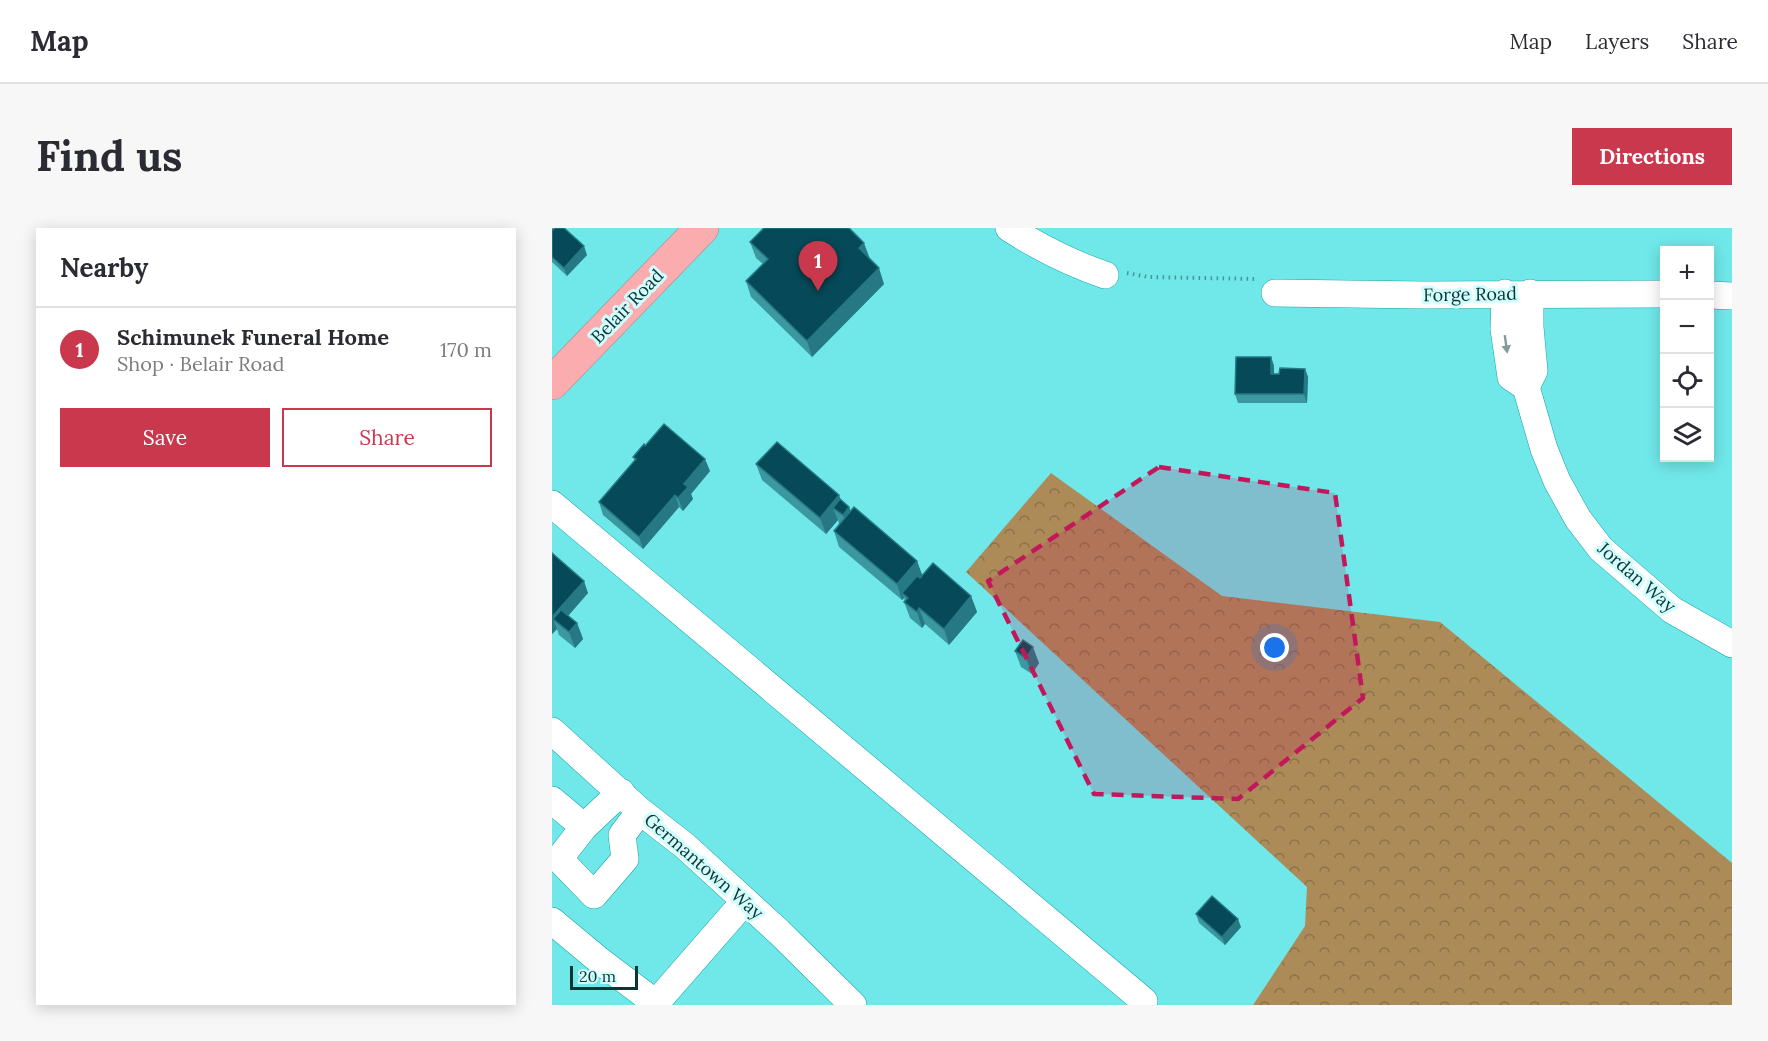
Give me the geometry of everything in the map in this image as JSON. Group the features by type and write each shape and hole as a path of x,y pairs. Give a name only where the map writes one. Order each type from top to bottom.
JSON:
{"highway":[{"name":"Belair Road","path":"552,383 700,229"}],"street":[{"path":"1009,228 1035,245 1073,264 1105,275"},
{"name":"Forge Road","path":"1275,293 1660,294"},
{"name":"Jordan Way","path":"1518,293 1504,329 1511,377 1526,387 1544,449 1557,481 1578,519 1601,549 1672,610 1732,644"},
{"path":"1714,295 1732,296"},
{"path":"552,504 1144,1001"},
{"name":"Germantown Way","path":"552,731 640,811 685,846 779,932 853,1005"},
{"path":"621,792 584,827 559,859 594,895 625,859 622,835 640,811"},
{"path":"552,800 584,827"},
{"path":"552,921 657,1004 745,901"}],"path":[{"path":"1105,275 1107,268 1148,277 1274,280 1275,293"}],"highlighted area":[{"path":"1159,467 1335,493 1363,698 1238,799 1094,794 988,581"}],"green space":[{"path":"1051,473 1222,596 1440,622 1732,863 1732,1005 1253,1005 1305,926 1307,887 966,572"}],"building":[{"path":"564,228 584,246 564,268 552,257 552,229"},
{"path":"764,228 849,228 864,243 859,248 879,268 807,341 746,281 768,259 750,242"},
{"path":"1236,357 1271,357 1271,374 1279,374 1280,368 1305,369 1304,394 1235,394"},
{"path":"664,424 705,459 684,484 688,487 678,498 675,495 639,537 599,502 636,459 633,457"},
{"path":"777,442 839,495 820,518 756,464"},
{"path":"840,499 849,507 843,515 833,508"},
{"path":"854,507 917,561 897,584 834,531"},
{"path":"552,553 584,581 552,617"},
{"path":"933,563 971,596 944,629 919,608 917,612 904,602 908,598 902,593"},
{"path":"561,610 577,623 569,632 553,619"},
{"path":"1023,640 1033,647 1026,658 1015,651"},
{"path":"1212,896 1238,919 1222,937 1196,914"}],"place":[{"name":"Schimunek Funeral Home","path":"818,291"}]}
